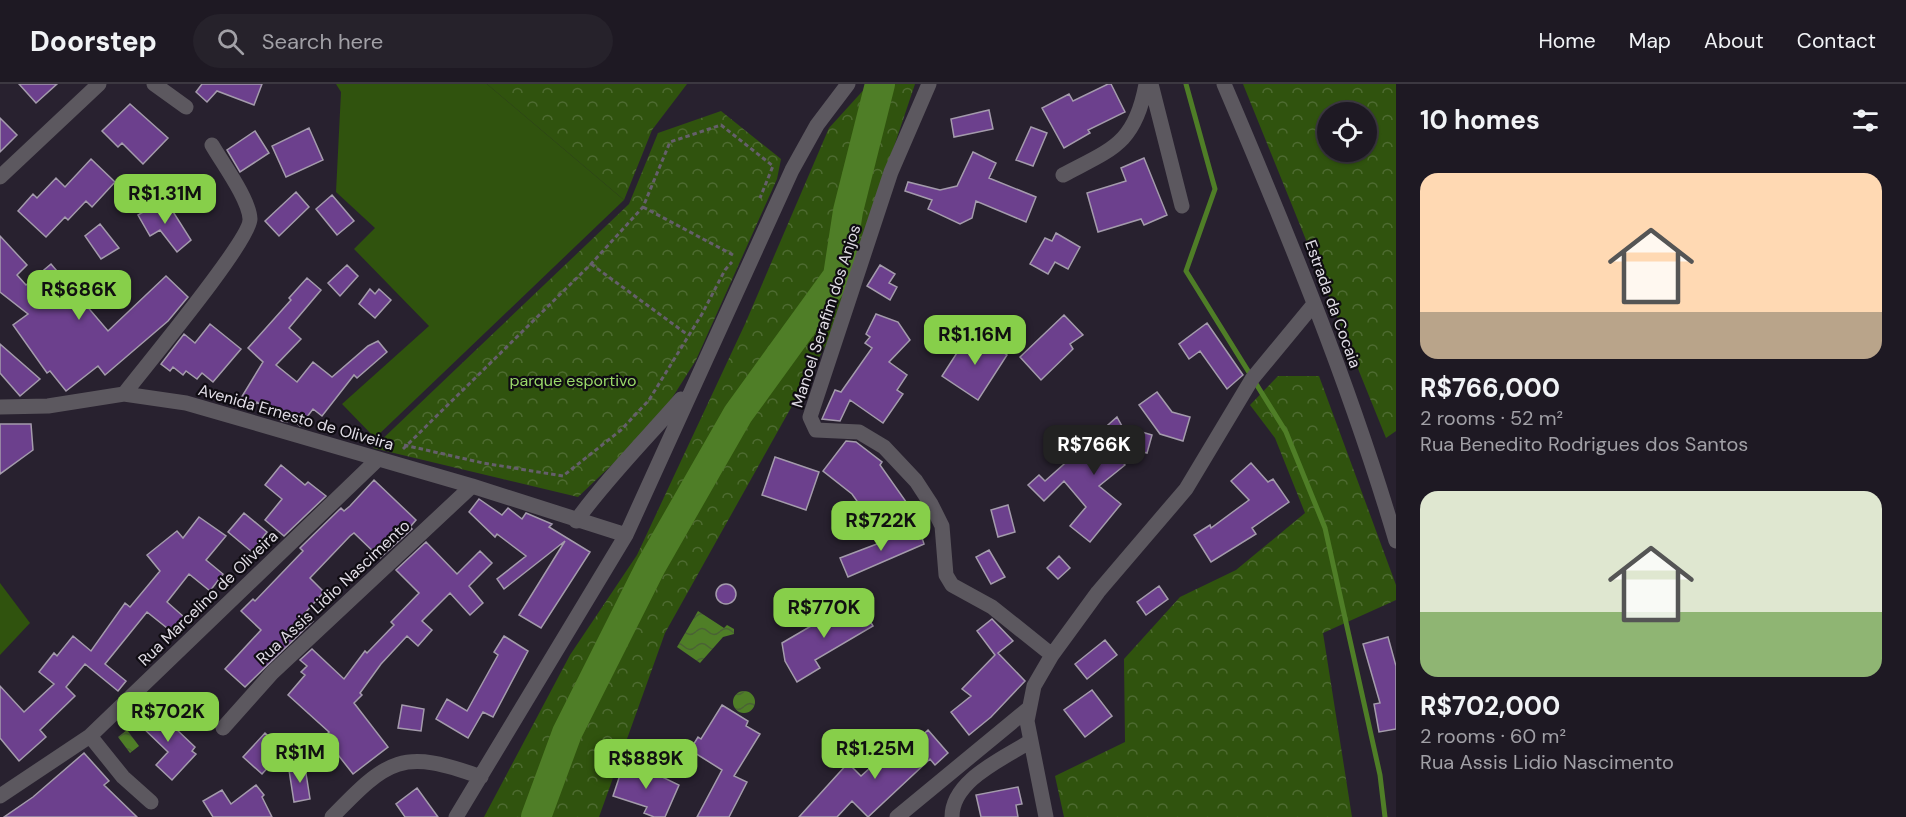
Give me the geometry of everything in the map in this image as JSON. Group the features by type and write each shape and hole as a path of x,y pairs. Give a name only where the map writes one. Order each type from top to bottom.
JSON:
{"street":[{"path":"0,177 99,84"},
{"path":"154,84 186,107"},
{"path":"456,817 626,535 645,498 690,388 792,170 817,125 848,84"},
{"name":"Manoel Serafim dos Anjos","path":"929,84 891,172 810,417 816,430 859,432 884,447 916,481 942,525 946,575 952,585 992,607 1052,655"},
{"path":"1063,175 1110,150 1125,138 1135,123 1148,84"},
{"path":"1148,84 1182,206"},
{"name":"Estrada da Cocaia","path":"1224,84 1294,249 1370,452 1396,541"},
{"path":"124,394 247,233 251,222 250,213 212,145"},
{"path":"1046,817 1029,742 1028,709 1034,687 1052,655 1098,592 1186,489 1252,379 1281,340 1314,304"},
{"path":"576,521 607,478 638,448 690,388"},
{"name":"Avenida Ernesto de Oliveira","path":"0,407 48,406 124,394 186,403 472,486 576,521 626,535"},
{"name":"Rua Marcelino de Oliveira","path":"0,796 90,736 377,460"},
{"name":"Rua Assis Lidio Nascimento","path":"223,728 272,673 472,486"},
{"path":"897,817 1028,709"},
{"path":"90,736 123,777 151,802"},
{"path":"952,817 959,794 972,780 1029,742"},
{"path":"332,817 365,783 383,769 402,761 424,761 481,777"}],"path":[{"path":"741,247 725,270 649,400 634,418 563,476 483,463 405,445 591,264 643,207 670,142 721,125 773,166 757,207"},
{"path":"643,207 736,257"},
{"path":"591,264 688,335"}],"green space":[{"path":"336,84 487,84 624,200 375,438 342,404 429,326 354,249 375,228 336,192 341,92"},
{"path":"487,84 687,84 652,130 624,200"},
{"path":"869,84 915,84 830,338 665,633 599,817 484,817 570,655 637,555 745,324 829,128"},
{"path":"1243,84 1396,84 1396,431 1386,438"},
{"name":"parque esportivo","path":"721,111 781,159 777,179 696,360 657,422 578,497 373,448 629,204 658,133"},
{"path":"1278,376 1319,376 1396,585 1396,600 1323,633 1352,817 1064,817 1055,776 1125,742 1124,659 1180,597 1236,570 1305,513 1275,438 1250,405"},
{"path":"0,583 30,623 0,655"}],"water":[{"path":"698,611 724,628 727,625 734,629 734,634 723,637 700,663 677,647"},
{"path":"744,691 752,694 755,702 752,710 744,713 736,710 733,702 736,694"},
{"path":"127,730 139,746 130,753 118,737"}],"building":[{"path":"19,84 57,84 36,103"},
{"path":"202,84 262,84 254,105 217,91 207,102 196,92"},
{"path":"1111,84 1125,112 1088,130 1090,133 1064,148 1042,108 1069,94 1073,101"},
{"path":"130,104 168,138 143,164 122,143 118,147 102,131"},
{"path":"989,110 993,129 954,137 951,119"},
{"path":"0,118 17,135 0,152"},
{"path":"1031,127 1047,133 1033,166 1016,160"},
{"path":"309,128 323,160 286,177 272,146"},
{"path":"255,131 269,153 240,172 227,150"},
{"path":"973,152 996,163 989,178 1036,197 1026,222 976,201 972,218 960,224 928,209 932,200 905,191 908,182 940,190 957,186"},
{"path":"1144,158 1167,215 1144,225 1141,219 1098,232 1087,193 1126,181 1121,168"},
{"path":"91,159 115,182 92,207 86,201 68,220 65,217 46,237 18,211 33,194 37,198 56,178 65,187"},
{"path":"296,192 309,207 279,236 265,221"},
{"path":"332,195 354,221 337,235 316,209"},
{"path":"165,199 191,240 177,252 160,230 150,236 138,215"},
{"path":"100,224 119,248 101,259 85,236"},
{"path":"1056,233 1080,247 1068,269 1055,262 1048,274 1030,264 1045,238 1052,241"},
{"path":"0,236 27,265 17,275 26,285 51,264 108,331 166,276 188,297 168,321 105,375 98,366 66,391 50,371 47,373 13,325 28,314 0,292"},
{"path":"347,265 358,276 340,296 328,283"},
{"path":"880,265 895,274 889,283 897,287 890,300 867,286"},
{"path":"307,278 321,290 289,328 301,339 276,365 297,382 313,362 332,377 368,346 378,341 387,352 357,378 354,375 322,416 313,409 300,426 291,418 287,422 282,421 257,402 254,407 241,398 263,362 248,348 291,300 289,298"},
{"path":"370,289 375,294 379,289 391,300 375,318 359,304"},
{"path":"876,314 898,322 910,340 889,362 907,375 897,390 903,394 883,423 850,400 840,421 822,419 835,390 841,392 872,348 865,343 870,337 866,334"},
{"path":"1064,315 1083,335 1070,344 1073,349 1041,380 1020,357"},
{"path":"1207,323 1243,375 1227,389 1200,351 1189,359 1179,344"},
{"path":"210,324 241,349 213,382 202,373 197,379 186,371 183,375 173,367 170,371 161,364 184,334 195,343"},
{"path":"971,331 1007,355 978,400 942,376"},
{"path":"0,344 40,379 20,396 0,373"},
{"path":"1157,392 1172,412 1190,417 1183,441 1160,434 1139,405"},
{"path":"1117,417 1122,426 1152,435 1147,453 1106,442 1125,465 1099,486 1121,504 1090,542 1070,526 1086,507 1064,481 1044,501 1028,485 1039,475 1045,481"},
{"path":"0,424 31,424 33,450 0,474"},
{"path":"846,441 856,442 882,462 880,465 909,506 877,529 852,494 823,471"},
{"path":"775,457 819,472 806,510 762,495"},
{"path":"1251,463 1268,482 1273,479 1289,502 1252,528 1256,534 1211,562 1194,535 1210,525 1211,528 1249,500 1231,481"},
{"path":"281,465 305,485 308,482 326,496 284,536 265,520 282,499 265,485"},
{"path":"374,480 416,520 410,527 412,529 380,558 354,533 350,536 310,578 324,592 305,613 313,621 245,687 225,669 261,630 241,611 253,599 255,601 303,551 300,548 341,508 344,511 350,506"},
{"path":"479,499 502,515 508,508 522,519 526,513 552,524 549,527 590,552 541,628 519,615 565,541 504,589 497,579 526,556 497,534 495,537 469,512"},
{"path":"1008,505 1015,532 998,537 991,510"},
{"path":"244,513 267,532 252,552 228,532"},
{"path":"199,517 226,536 206,560 223,574 210,591 189,574 167,602 184,617 172,632 147,612 105,664 126,681 118,691 85,664 66,687 75,696 40,730 46,737 19,761 0,738 0,686 24,712 54,684 39,672 54,653 57,656 73,636 91,651 125,603 130,607 160,571 147,555 177,531 183,538"},
{"path":"919,528 924,544 848,577 840,558"},
{"path":"426,542 457,574 480,551 492,563 469,586 483,603 470,615 450,593 422,621 432,630 418,646 407,636 381,664 360,693 362,695 354,703 388,747 353,774 324,737 329,732 288,695 305,675 301,672 307,666 300,660 312,649 344,679 365,651 367,653 394,625 391,622 419,593 396,570"},
{"path":"989,550 1005,577 991,584 976,557"},
{"path":"1059,556 1070,568 1058,579 1047,568"},
{"path":"726,584 733,587 736,594 733,601 726,604 719,601 716,594 719,587"},
{"path":"1159,586 1168,599 1146,615 1137,602"},
{"path":"857,599 873,626 815,660 820,668 797,682 785,661 782,643"},
{"path":"992,619 1013,641 998,653 1025,681 991,717 969,735 951,712 971,696 962,689 995,655 977,631"},
{"path":"504,636 528,651 493,717 483,712 468,738 436,719 447,699 467,711 498,655 494,652"},
{"path":"1388,637 1396,666 1396,729 1379,732 1374,704 1380,703 1363,644"},
{"path":"1105,640 1117,655 1087,679 1075,664"},
{"path":"1092,690 1112,716 1085,737 1064,710"},
{"path":"402,705 424,709 421,731 398,728"},
{"path":"722,705 748,721 746,726 760,734 734,776 747,782 729,817 697,817 722,770 690,750 698,737 701,739"},
{"path":"153,707 195,747 192,751 196,754 172,780 156,765 168,752 138,723"},
{"path":"928,730 948,753 935,765 930,759 868,817 852,801 837,817 799,817 848,763 861,776 881,758 884,762 902,745 906,750"},
{"path":"265,733 284,750 262,774 243,757"},
{"path":"84,753 109,781 104,785 137,817 4,817 33,797"},
{"path":"624,763 654,773 679,785 665,817 654,817 644,813 647,807 613,796"},
{"path":"305,767 310,799 294,802 289,770"},
{"path":"256,785 264,795 262,797 272,817 213,817 203,801 222,790 231,804"},
{"path":"1018,787 1022,804 1016,805 1018,817 981,817 976,795"},
{"path":"417,788 438,817 405,817 396,804"}],"waterway":[{"path":"536,817 567,733 651,566 738,414 838,276 848,211 880,84"},
{"path":"1186,84 1215,189 1186,271 1286,432 1325,528 1380,775 1385,817"}]}
